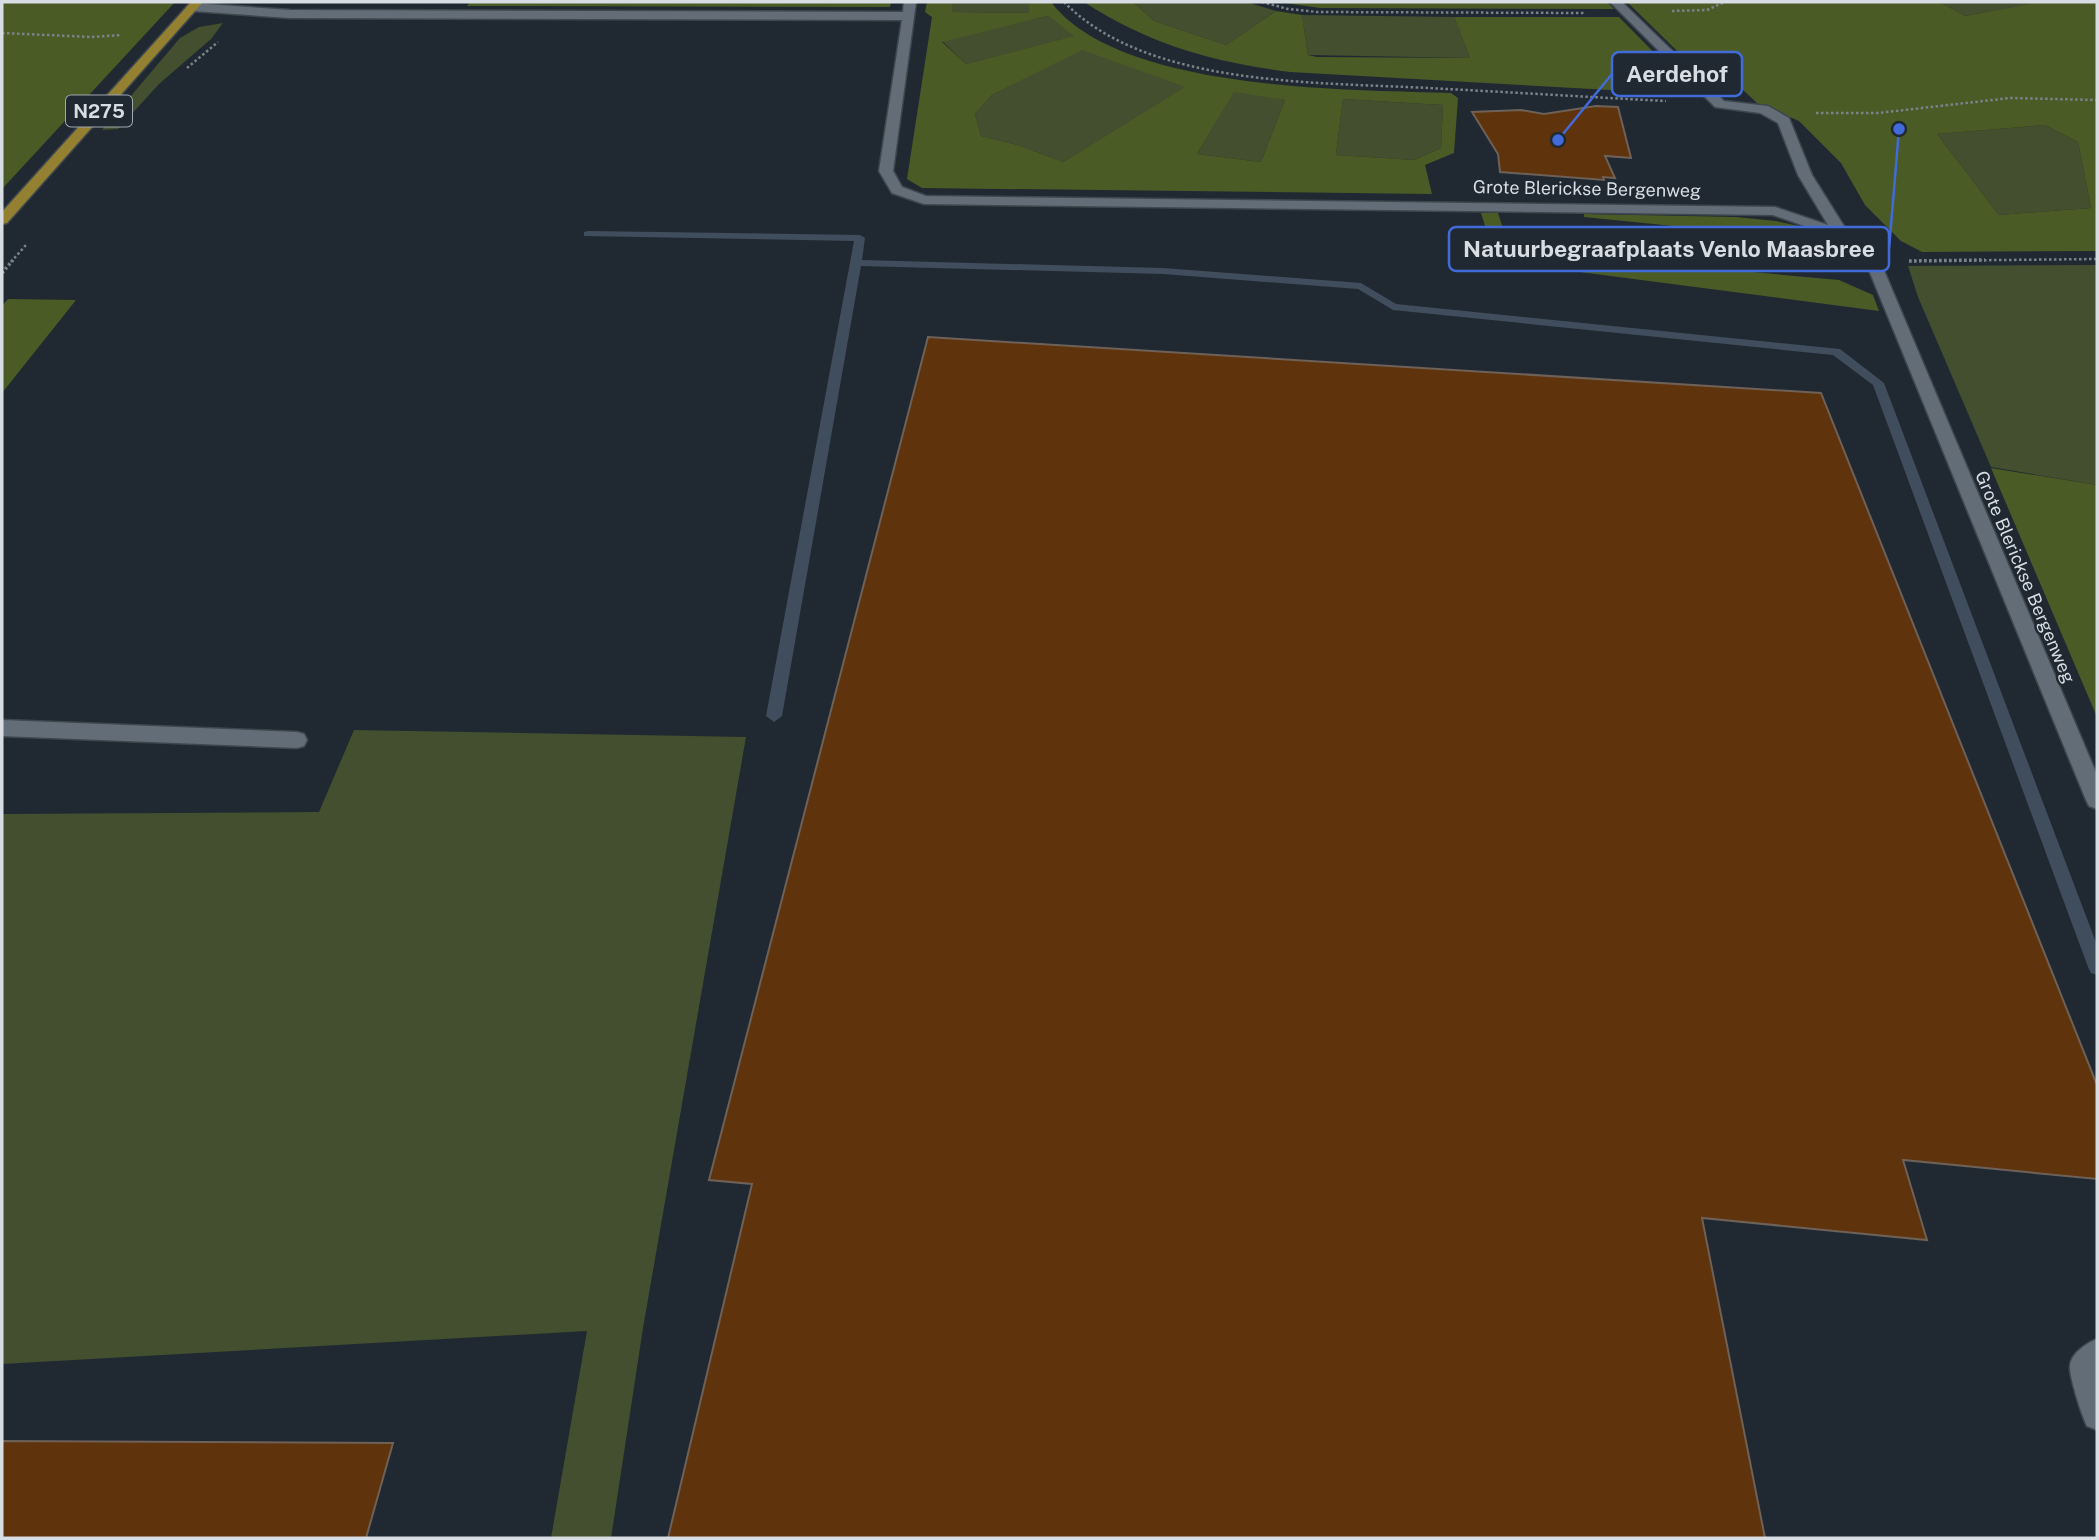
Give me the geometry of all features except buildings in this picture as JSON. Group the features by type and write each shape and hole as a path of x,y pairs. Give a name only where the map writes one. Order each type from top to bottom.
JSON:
{"main road":[{"name":"N275","path":"2,220 195,4"}],"street":[{"path":"1616,2 1720,104 1763,109 1784,121 1805,175 1841,234"},
{"path":"195,4 290,14"},
{"path":"181,20 290,14 909,9"},
{"name":"Grote Blerickse Bergenweg","path":"909,9 886,171 897,190 924,200 1775,211 1841,234 1873,261 2097,800"},
{"path":"2,728 297,740"},
{"path":"2097,1353 2084,1366 2097,1416"}],"path":[{"path":"1064,2 1069,10 1097,29 1144,51 1205,69 1250,78 1720,104"},
{"path":"1262,2 1288,9 1317,12 1628,13 1707,10 1726,2"},
{"path":"2,33 92,37 151,33 162,20 181,20"},
{"path":"1763,109 1834,114 1878,113 2010,98 2097,100"},
{"path":"1873,261 2097,259"}],"green space":[{"path":"2,2 175,2 2,189"},
{"path":"470,2 891,2 890,7 467,6"},
{"path":"927,2 953,2 952,12 1029,13 1029,2 1051,2 1084,32 1128,54 1180,69 1238,80 1297,86 1451,93 1458,98 1454,153 1425,165 1432,194 922,188 907,179 932,17 925,12","holes":["1048,16 1074,36 966,64 942,42","1082,50 1185,87 1063,162 1018,145 981,136 975,114 992,95","1234,92 1285,100 1261,162 1197,154","1343,99 1443,105 1441,148 1414,160 1336,155"]},
{"path":"953,2 1029,2 1029,13 951,12"},
{"path":"1084,2 1133,2 1154,21 1226,45 1276,11 1302,15 1308,55 1317,57 1470,58 1454,17 1619,17 1683,82 1682,94 1290,72 1262,68 1208,57 1158,40 1133,30"},
{"path":"1133,2 1246,2 1276,11 1226,45 1154,21"},
{"path":"1278,2 1607,2 1614,9 1320,8"},
{"path":"1627,2 1940,2 1965,16 2030,4 2028,2 2097,2 2097,251 1922,252 1901,241 1865,205 1841,163 1799,121 1757,103 1743,90 1726,84 1710,83","holes":["2045,125 2078,142 2091,208 1999,215 1937,134"]},
{"path":"1940,2 2028,2 2032,4 1965,16"},
{"path":"1302,15 1454,17 1470,58 1308,55"},
{"path":"1048,16 1075,36 966,64 942,41"},
{"path":"223,23 211,39 159,84 118,129 102,130 180,38 199,27"},
{"path":"1082,49 1186,87 1063,162 1018,145 981,136 975,114 992,95"},
{"path":"1234,91 1285,100 1261,162 1197,154"},
{"path":"1343,99 1443,105 1441,148 1414,160 1336,155"},
{"path":"2045,125 2078,142 2091,208 1999,215 1937,134"},
{"path":"1481,213 1498,213 1510,250 1839,280 1873,295 1879,311 1496,261"},
{"path":"1584,214 1736,217 1776,221 1808,228 1831,242 1584,217"},
{"path":"2097,265 2097,485 1991,467 1918,297 1908,266"},
{"path":"8,299 76,300 2,393 2,306"},
{"path":"1991,468 2097,485 2097,717"},
{"path":"354,730 746,737 643,1328 611,1538 551,1538 587,1331 2,1364 2,814 319,812"}],"waterway":[{"path":"588,234 860,238 856,263"},
{"path":"774,716 856,263"},
{"path":"856,263 1163,271 1361,286 1393,307 1836,352 1878,383 2097,967"}],"place":[{"name":"Natuurbegraafplaats Venlo Maasbree","path":"1899,129"},
{"name":"Aerdehof","path":"1558,140"}]}
